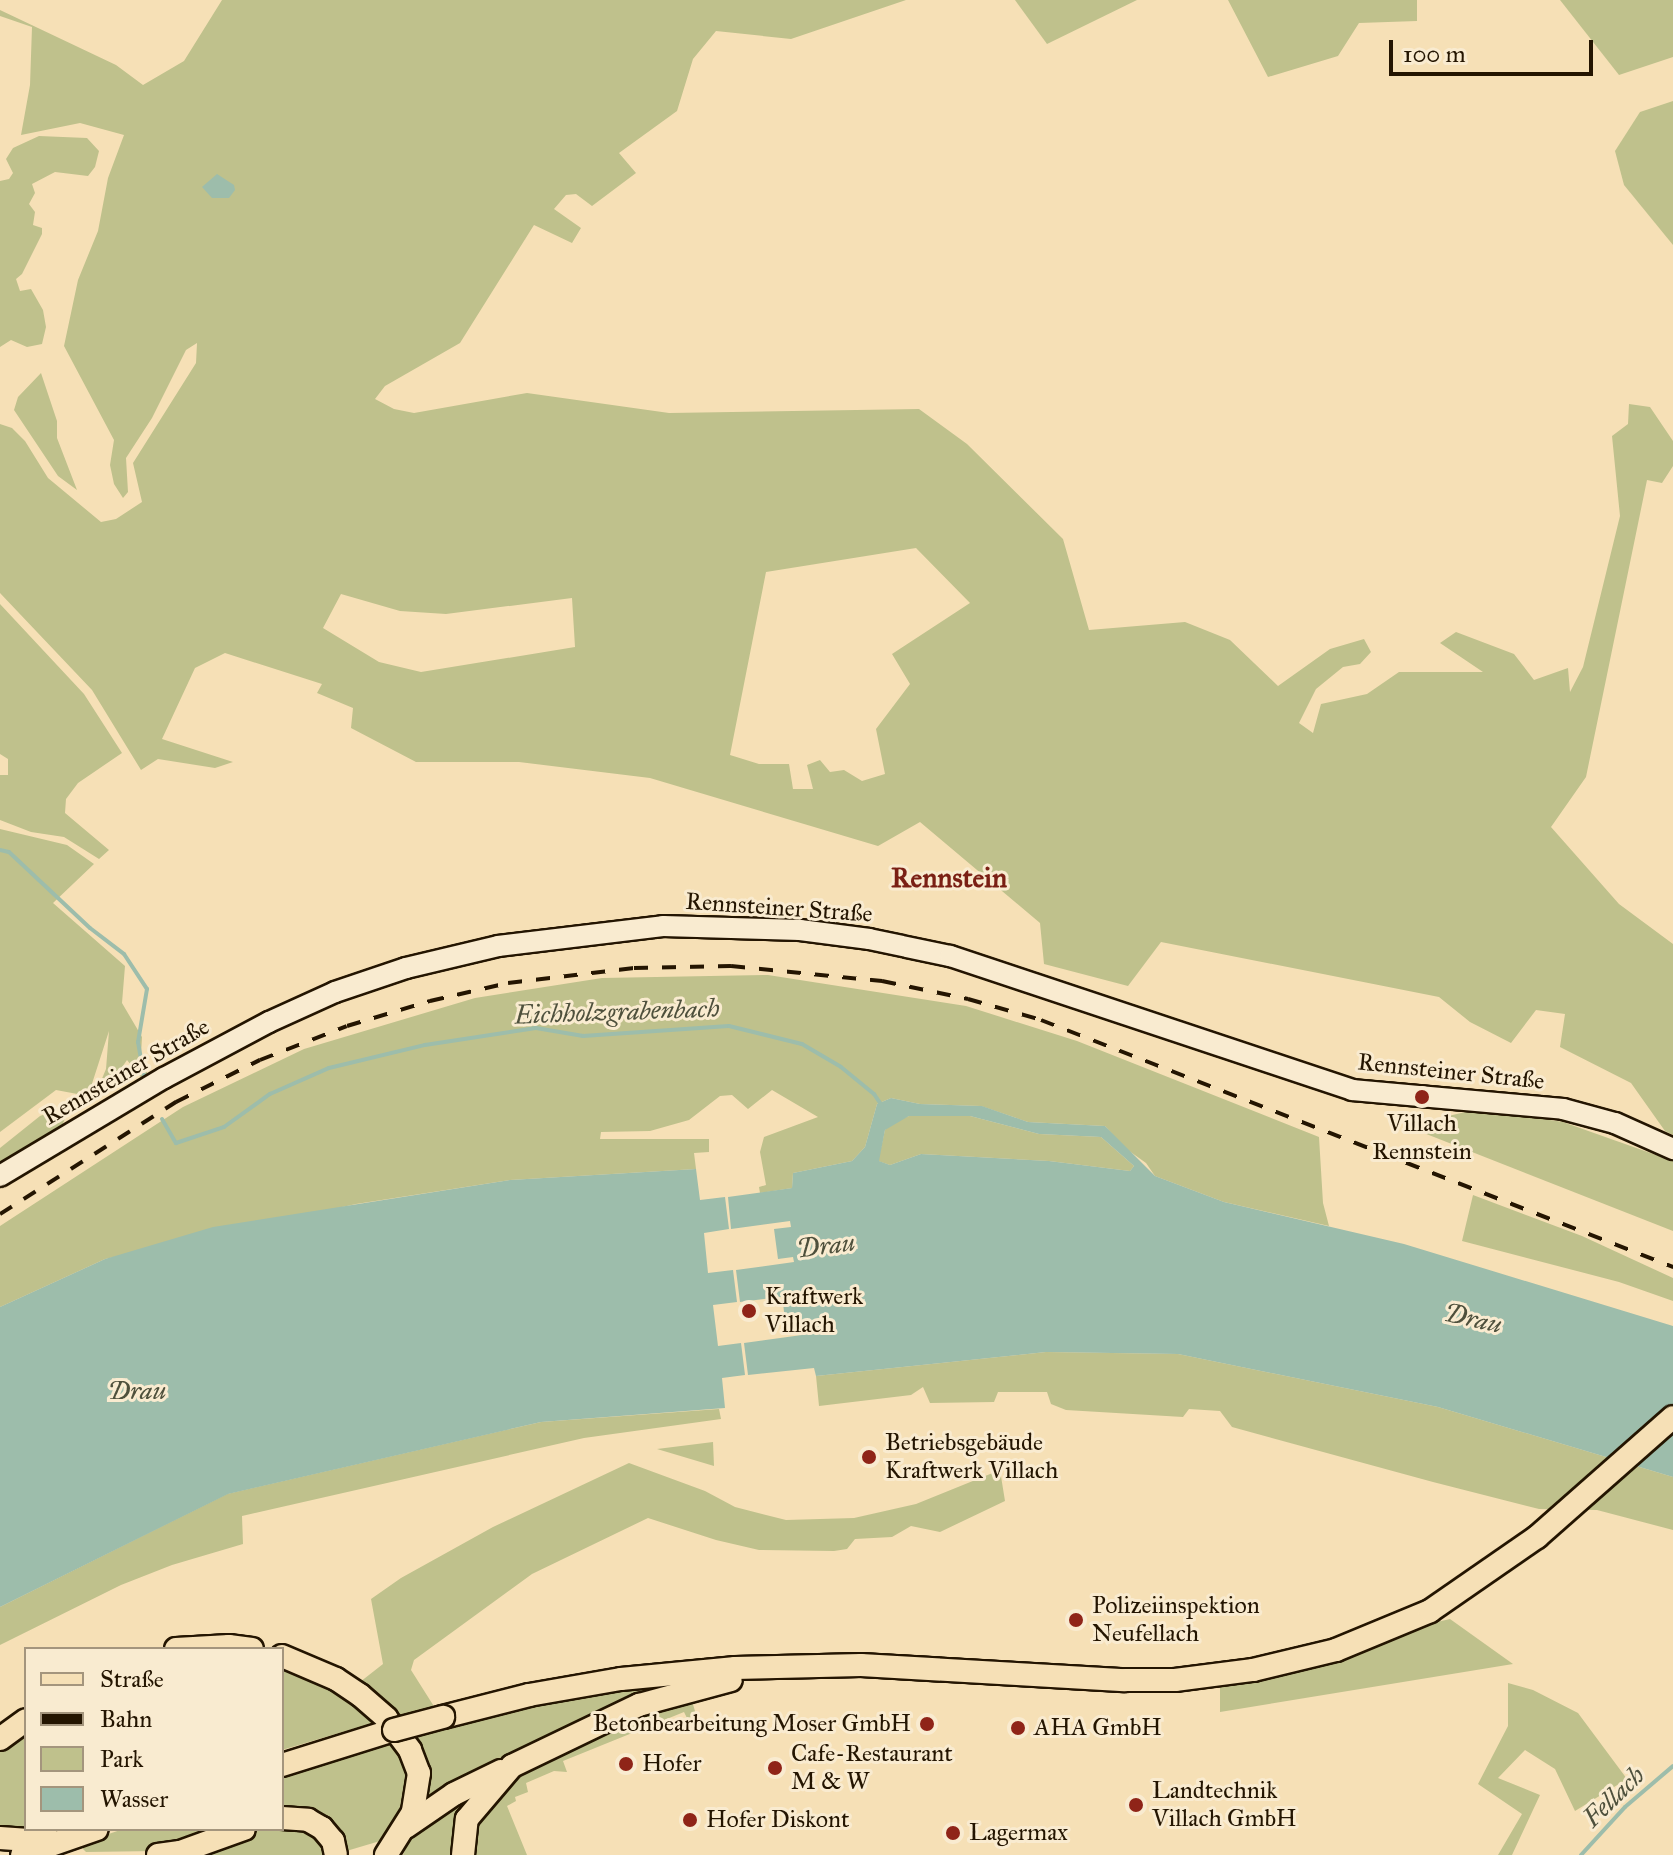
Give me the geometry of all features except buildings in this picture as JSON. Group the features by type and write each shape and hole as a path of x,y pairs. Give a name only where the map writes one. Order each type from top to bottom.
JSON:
{"main road":[{"name":"Rennsteiner Straße","path":"0,1176 164,1078 269,1022 335,992 406,968 498,946 592,932 663,926 734,926 869,939 950,956 1062,990 1322,1082 1371,1093 1563,1109 1615,1123 1673,1149"},
{"path":"284,1764 529,1695 621,1679 735,1668 861,1665 1074,1679 1175,1680 1253,1670 1336,1650 1430,1611 1537,1537 1673,1417"},
{"path":"211,1647 237,1647"},
{"path":"284,1657 336,1679 360,1695 399,1733 410,1750 419,1773 413,1812 386,1855"},
{"path":"406,1827 454,1794 639,1705 688,1689 767,1677 800,1666"},
{"path":"463,1855 467,1819 512,1766"},
{"path":"284,1818 308,1820 322,1828 333,1841 336,1855"},
{"path":"0,1838 29,1840 56,1831"},
{"path":"22,1855 91,1831"},
{"path":"158,1855 180,1852 238,1831"}],"green space":[{"path":"222,0 906,0 791,39 716,31 693,59 677,111 619,153 636,173 592,206 576,194 566,195 554,209 581,228 572,243 534,225 460,343 385,386 375,399 394,409 414,413 527,393 669,413 919,409 967,444 1063,539 1089,630 1185,622 1230,640 1278,686 1330,649 1364,639 1371,652 1360,664 1343,667 1316,689 1299,723 1313,733 1321,704 1367,694 1399,672 1483,672 1440,643 1456,632 1514,654 1534,680 1568,668 1570,692 1583,667 1620,516 1612,436 1628,424 1629,404 1650,407 1673,441 1673,466 1662,483 1647,480 1586,777 1551,827 1619,904 1673,944 1673,1135 1665,1131 1631,1083 1560,1047 1565,1014 1536,1010 1511,1043 1470,1022 1439,997 1161,942 1128,986 1044,964 1040,923 920,822 878,846 650,778 519,762 416,762 351,728 353,708 317,693 322,684 225,653 195,668 162,739 233,762 215,768 158,759 141,770 92,690 0,593 0,424 12,428 25,441 48,478 101,522 116,519 142,502 133,463 196,363 197,343 186,350 152,418 126,458 128,492 123,498 114,484 110,465 114,440 64,346 78,280 98,231 108,178 124,135 80,123 21,135 30,85 32,27 0,16 0,10 116,65 143,85 184,61","holes":["916,548 970,603 892,654 910,684 876,729 885,774 862,781 844,770 830,772 820,760 807,765 813,789 793,789 789,764 759,764 730,755 766,572","341,594 400,611 446,614 572,598 575,647 421,672 379,662 323,628"]},
{"path":"1015,0 1137,0 1047,44"},
{"path":"1228,0 1417,0 1417,21 1359,23 1338,56 1268,77"},
{"path":"1560,0 1673,0 1673,57 1619,75"},
{"path":"1673,101 1673,245 1624,185 1615,151 1640,112"},
{"path":"39,136 87,138 99,151 95,167 88,176 55,172 32,184 35,193 29,204 35,212 33,225 42,228 42,234 22,274 16,279 20,291 31,289 43,310 46,327 42,344 27,347 11,340 0,347 0,181 9,179 13,173 6,159 13,148"},
{"path":"41,373 57,421 57,438 77,490 58,476 14,410 18,397"},
{"path":"0,604 84,694 122,753 78,783 66,799 65,813 109,850 99,859 64,837 31,832 0,820 0,775 8,775 8,759 0,754"},
{"path":"0,829 67,845 94,864 53,903 125,966 122,1003 142,1037 141,1055 148,1075 142,1079 127,1060 112,1082 96,1093 106,1069 109,1031 88,1096 56,1090 0,1132"},
{"path":"768,975 966,1006 1077,1041 1319,1137 1323,1203 1329,1226 1224,1202 1155,1176 1146,1163 1125,1148 1105,1126 1028,1122 981,1106 920,1104 891,1098 877,1104 865,1147 852,1161 793,1173 792,1188 760,1193 759,1187 766,1185 760,1152 764,1137 818,1117 772,1090 748,1109 732,1095 720,1096 689,1120 650,1131 601,1132 600,1139 709,1139 709,1152 694,1153 696,1169 510,1180 356,1204 105,1259 0,1307 0,1226 183,1107 304,1049 475,998 602,978"},
{"path":"1478,1109 1563,1122 1673,1161 1673,1231 1406,1126"},
{"path":"53,1111 66,1116 62,1126 0,1166 0,1148 40,1116"},
{"path":"909,1116 970,1116 1039,1134 1101,1137 1134,1166 1130,1171 1049,1161 921,1154 890,1165 878,1161 885,1130 891,1123"},
{"path":"1473,1195 1582,1236 1673,1278 1673,1301 1619,1282 1462,1241"},
{"path":"1046,1352 1178,1354 1438,1407 1673,1477 1673,1530 1597,1510 1539,1509 1433,1482 1232,1427 1220,1411 1189,1409 1183,1417 1066,1410 1051,1404 1047,1392 998,1392 994,1402 930,1403 923,1387 911,1395 819,1406 816,1376"},
{"path":"719,1409 721,1419 584,1438 242,1516 243,1544 172,1565 121,1585 0,1645 0,1607 227,1494 541,1422"},
{"path":"713,1442 714,1466 657,1449"},
{"path":"629,1463 705,1491 735,1507 786,1520 854,1518 916,1504 1000,1470 1005,1501 940,1532 911,1526 892,1537 855,1539 847,1549 834,1551 759,1550 648,1518 532,1574 414,1660 411,1670 435,1708 396,1717 360,1682 383,1664 371,1599 401,1578 493,1527"},
{"path":"1450,1619 1513,1664 1220,1712 1220,1672"},
{"path":"284,1666 338,1691 376,1722 284,1749"},
{"path":"679,1680 679,1686 422,1809 412,1736 493,1712"},
{"path":"1508,1683 1533,1690 1578,1713 1627,1779 1575,1811 1555,1769 1525,1750 1498,1778 1540,1795 1512,1855 1498,1855 1522,1814 1478,1784 1508,1726"},
{"path":"690,1694 697,1718 689,1722 684,1712 563,1761 567,1772 554,1771 526,1783 528,1792 515,1797 516,1801 507,1806 527,1855 468,1855 480,1810 529,1765"},
{"path":"24,1734 24,1829 0,1831 0,1752"},
{"path":"395,1741 409,1771 409,1790 398,1824 380,1841 343,1852 284,1812 284,1772"},
{"path":"493,1779 457,1855 403,1855 408,1843 440,1810"},
{"path":"284,1822 319,1834 326,1855 186,1855 250,1831 284,1831"},
{"path":"117,1831 224,1831 157,1851 86,1852 83,1843"}],"water":[{"path":"217,174 234,185 235,190 229,198 212,198 202,187"},
{"name":"Drau","path":"891,1098 920,1104 982,1106 1028,1122 1105,1126 1155,1176 1224,1202 1404,1244 1673,1326 1673,1477 1438,1407 1178,1354 1046,1352 816,1376 814,1368 748,1375 744,1343 802,1335 801,1330 786,1332 783,1302 798,1300 797,1295 740,1302 736,1270 794,1262 793,1257 778,1259 774,1229 791,1227 790,1221 731,1229 728,1197 792,1188 793,1173 852,1161 865,1147 877,1104","holes":["909,1116 970,1116 1039,1134 1101,1137 1134,1166 1130,1171 1049,1161 921,1154 890,1165 879,1161 885,1130"]},
{"name":"Drau","path":"696,1169 700,1200 725,1197 729,1229 704,1233 708,1273 733,1270 737,1302 713,1305 718,1346 741,1343 745,1375 722,1378 725,1408 541,1422 228,1494 0,1607 0,1307 105,1259 213,1227 510,1180"}],"waterway":[{"name":"Eichholzgrabenbach","path":"0,850 9,852 90,928 124,954 147,989 138,1042 145,1080"},
{"name":"Eichholzgrabenbach","path":"162,1119 176,1143 224,1127 270,1094 329,1068 425,1045 536,1028 583,1036 729,1026 802,1044 841,1067 874,1094 882,1106"},
{"name":"Fellach","path":"1581,1855 1625,1807 1673,1766"}],"railway":[{"path":"0,1214 176,1102 260,1060 347,1026 430,1001 508,983 634,968 731,966 882,981 968,999 1041,1020 1673,1267"}],"place":[{"name":"Villach Rennstein","path":"1422,1097"},
{"name":"Kraftwerk Villach","path":"749,1311"},
{"name":"Betriebsgebäude Kraftwerk Villach","path":"869,1457"},
{"name":"Polizeiinspektion Neufellach","path":"1076,1620"},
{"name":"Betonbearbeitung Moser GmbH","path":"927,1724"},
{"name":"AHA GmbH","path":"1018,1728"},
{"name":"Hofer","path":"626,1764"},
{"name":"Cafe-Restaurant M & W","path":"775,1768"},
{"name":"Landtechnik Villach GmbH","path":"1136,1805"},
{"name":"Hofer Diskont","path":"690,1820"},
{"name":"Lagermax","path":"953,1833"}],"district":[{"name":"Rennstein","path":"949,878"}]}
